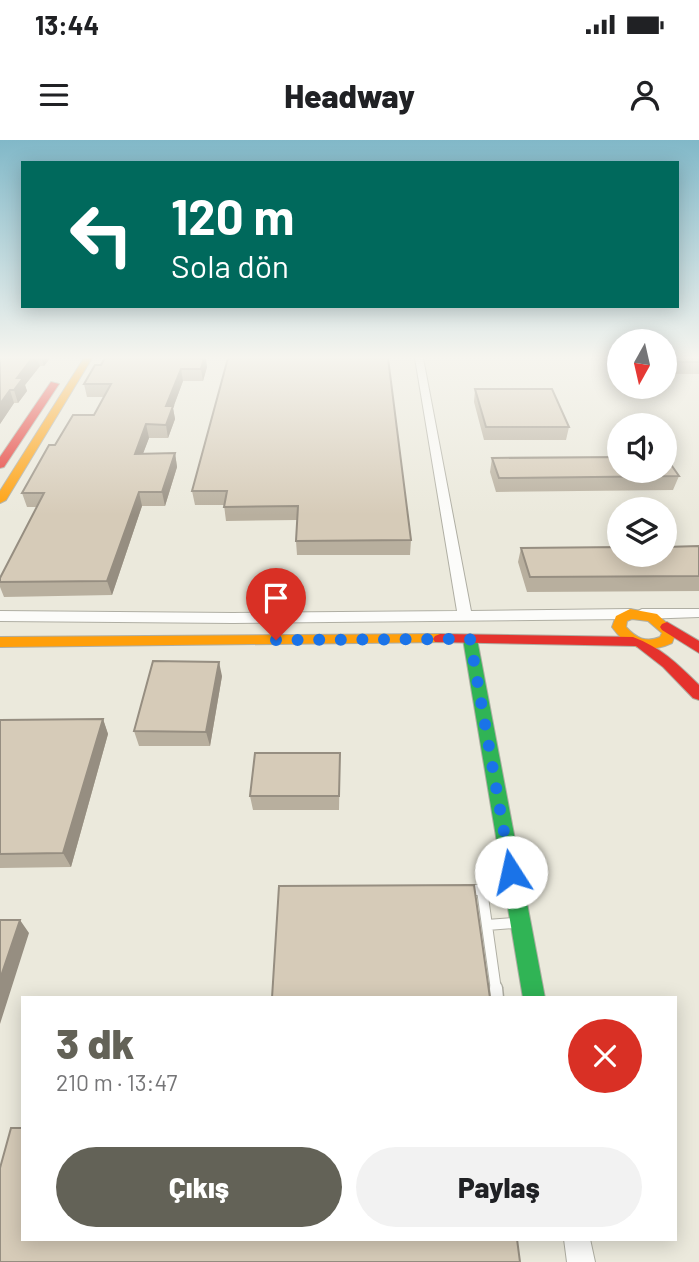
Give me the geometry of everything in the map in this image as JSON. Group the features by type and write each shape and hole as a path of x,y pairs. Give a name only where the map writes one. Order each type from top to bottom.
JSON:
{"street":[{"path":"0,465 37,410"},
{"path":"0,500 56,410"},
{"path":"428,410 464,616"},
{"path":"0,616 699,613"},
{"path":"699,648 651,616 634,614 621,619 618,627 624,636 668,663 699,694"},
{"path":"665,625 699,623"},
{"path":"0,642 470,639 657,645 667,640 665,625"},
{"path":"470,639 534,996"},
{"path":"577,1241 581,1262"}],"lane":[{"path":"456,891 482,890 497,996"},
{"path":"487,925 520,923"}],"building":[{"path":"97,410 171,410 166,425 146,424 135,454 175,453 162,492 139,492 107,581 0,582 44,493 22,493 49,445 55,445 73,415 94,415"},
{"path":"214,410 395,410 411,540 296,541 298,506 224,507 227,491 192,491"},
{"path":"481,410 562,410 569,427 486,427"},
{"path":"607,457 607,477 499,478 492,458"},
{"path":"699,546 699,576 530,577 521,548 607,547 607,567 677,567 677,547"},
{"path":"153,661 219,662 206,732 134,731"},
{"path":"103,719 63,853 0,854 0,720"},
{"path":"255,753 340,753 339,796 250,796"},
{"path":"474,885 490,996 272,996 279,886"},
{"path":"0,920 20,920 0,979"},
{"path":"11,1128 21,1128 21,1241 517,1241 520,1262 0,1262 0,1168"}],"traffic: fast":[{"path":"470,639 534,996"}],"traffic: slow":[{"path":"0,500 56,410"},
{"path":"630,614 652,617 669,632 667,640 653,645 634,642 619,627 621,619 630,614"},
{"path":"0,642 440,639"}],"traffic: jam":[{"path":"0,465 36,410"},
{"path":"667,627 699,648"},
{"path":"440,639 633,642"},
{"path":"643,645 668,663 699,694"}],"route":[{"path":"276,640 470,639 511,872"}]}
